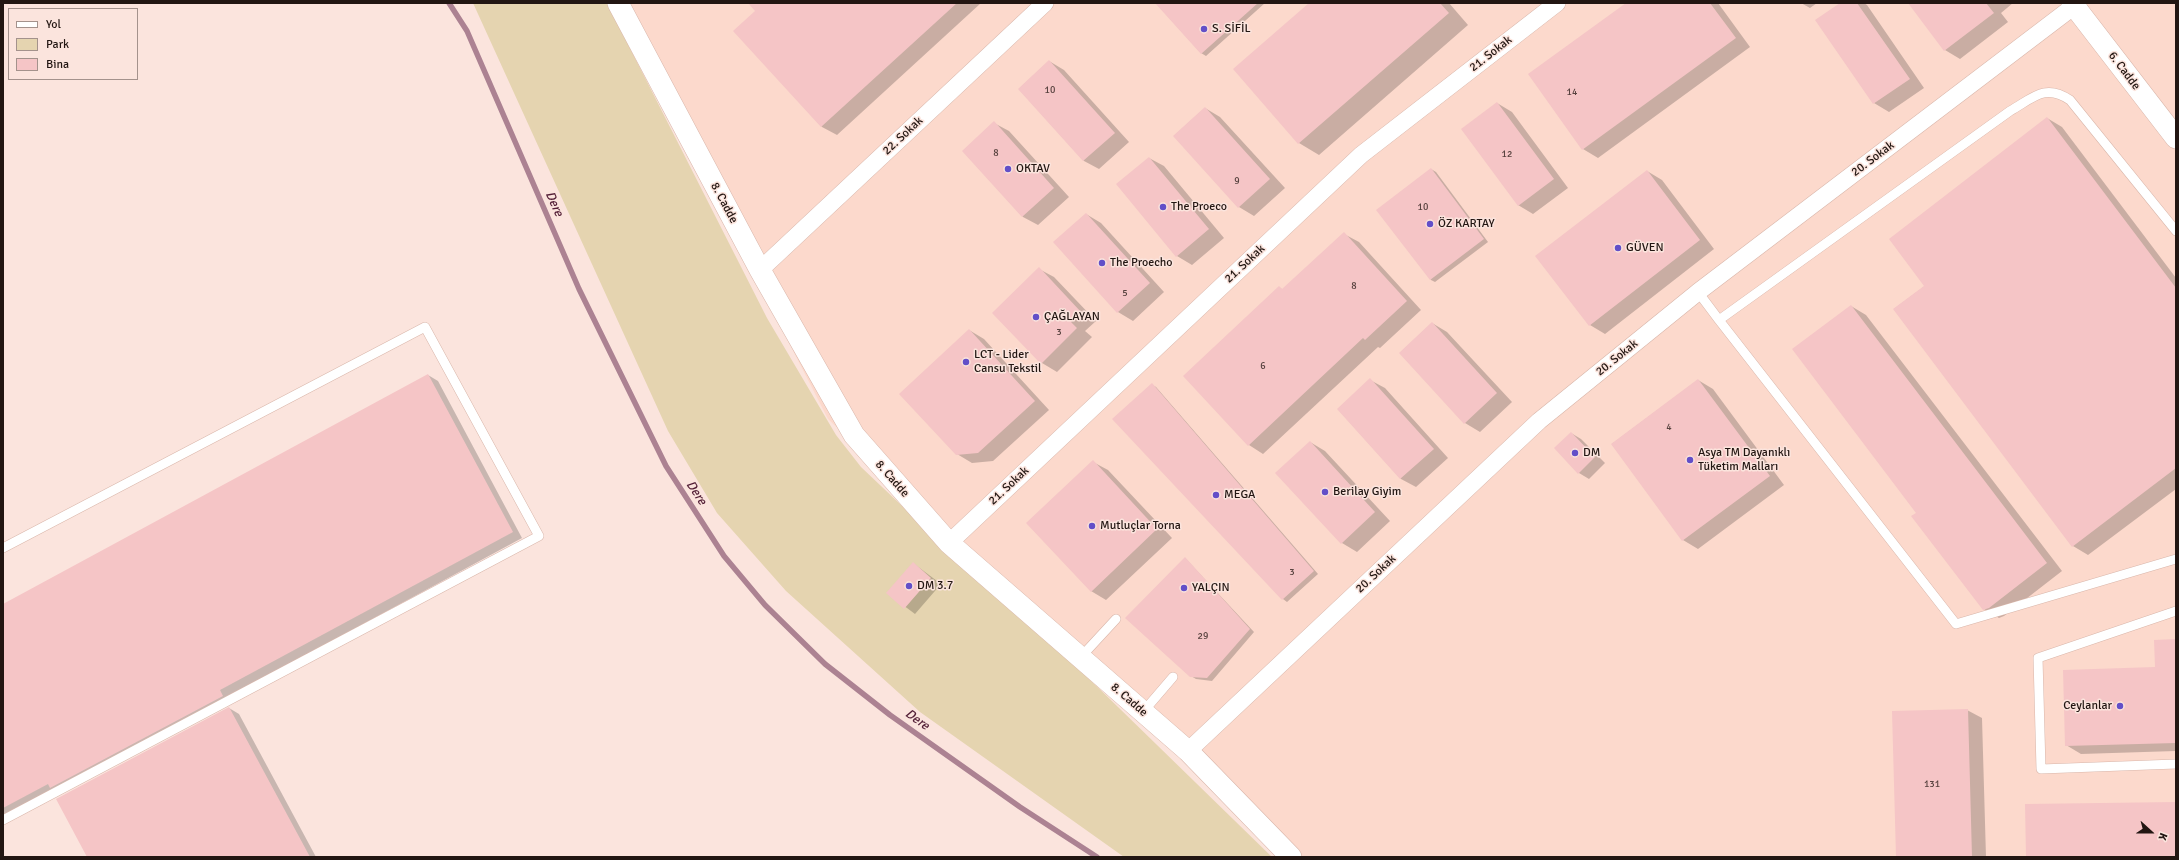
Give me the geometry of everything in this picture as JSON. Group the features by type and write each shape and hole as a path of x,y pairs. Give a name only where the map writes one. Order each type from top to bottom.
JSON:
{"street":[{"name":"8. Cadde","path":"618,3 760,270 854,435 948,543 1188,751 1291,857"},
{"name":"22. Sokak","path":"760,270 1045,3"},
{"name":"21. Sokak","path":"948,543 1361,155 1557,3"},
{"name":"6. Cadde","path":"2075,4 2176,138"},
{"name":"20. Sokak","path":"1188,751 1539,421 1698,292 2075,4"}],"lane":[{"path":"1719,320 2010,111 2044,91 2058,92 2070,100 2176,231"},
{"path":"1698,292 1956,624 2176,559"},
{"path":"3,548 425,327 539,536 3,820"},
{"path":"2176,611 2038,658 2041,769 2176,764"},
{"path":"1080,658 1116,619"},
{"path":"1143,712 1173,677"}],"shaded area":[{"path":"615,3 2176,3 2176,857 1291,857 1177,754 828,419"}],"green space":[{"path":"473,3 607,3 767,318 836,435 861,467 919,522 1041,632 1272,857 1124,857 920,712 786,591 717,513 668,431"}],"building":[{"path":"748,3 957,3 821,127 733,31 755,11"},
{"name":"S. SİFİL","path":"1155,3 1258,3 1201,54"},
{"path":"1309,3 1440,3 1449,13 1298,144 1233,69"},
{"path":"1626,3 1710,3 1736,38 1582,150 1528,74"},
{"path":"1840,3 1857,3 1910,79 1873,104 1815,20"},
{"path":"1908,3 1986,3 1994,13 1944,51"},
{"path":"1049,60 1115,133 1083,161 1018,89"},
{"path":"1497,102 1554,179 1518,206 1461,129"},
{"path":"1205,107 1270,179 1238,208 1173,136"},
{"path":"2047,117 2176,288 2176,468 2072,547 1893,309 1924,286 1889,239"},
{"name":"OKTAV","path":"994,121 1054,188 1022,217 962,151"},
{"name":"The Proeco","path":"1149,157 1209,229 1176,257 1116,184"},
{"name":"ÖZ KARTAY","path":"1431,168 1484,239 1430,280 1376,210"},
{"name":"GÜVEN","path":"1647,170 1700,240 1589,326 1535,256"},
{"name":"The Proecho","path":"1086,213 1150,283 1117,313 1053,242"},
{"path":"1344,232 1407,301 1365,340 1363,338 1248,446 1183,376 1279,286 1282,289"},
{"name":"ÇAĞLAYAN","path":"1039,267 1081,312 1071,322 1077,328 1041,364 992,313"},
{"path":"1851,305 2047,563 1989,608 1983,610 1911,516 1916,513 1792,349"},
{"path":"1432,322 1497,393 1464,424 1399,353"},
{"name":"LCT - Lider Cansu Tekstil","path":"969,329 1035,401 978,453 956,455 899,394"},
{"path":"428,374 513,532 220,690 223,696 50,788 48,784 3,808 3,604"},
{"path":"1370,378 1434,449 1400,479 1337,409"},
{"name":"Asya TM Dayanıklı Tüketim Malları","path":"1698,379 1770,476 1682,541 1611,444"},
{"name":"MEGA","path":"1152,383 1314,571 1282,600 1112,419"},
{"name":"DM","path":"1571,432 1595,457 1578,474 1554,448"},
{"name":"Berilay Giyim","path":"1310,441 1375,512 1341,544 1275,473"},
{"name":"Mutluçlar Torna","path":"1093,460 1157,529 1091,592 1026,523"},
{"name":"YALÇIN","path":"1185,557 1250,629 1207,678 1190,677 1125,618"},
{"name":"DM 3.7","path":"913,562 931,578 904,609 886,593"},
{"name":"Ceylanlar","path":"2176,639 2176,743 2065,746 2063,670 2155,667 2154,640"},
{"path":"229,707 310,857 87,857 56,799"},
{"path":"1968,709 1972,857 1896,857 1892,711"},
{"path":"2176,802 2176,857 2026,857 2025,804"}],"waterway":[{"name":"Dere","path":"449,3 467,31 579,289 666,466 724,556 765,605 825,664 890,715 1020,807 1097,857"}],"place":[{"name":"S. SİFİL","path":"1204,29"},
{"name":"OKTAV","path":"1008,169"},
{"name":"The Proeco","path":"1163,207"},
{"name":"ÖZ KARTAY","path":"1430,224"},
{"name":"GÜVEN","path":"1618,248"},
{"name":"The Proecho","path":"1102,263"},
{"name":"ÇAĞLAYAN","path":"1036,317"},
{"name":"LCT - Lider Cansu Tekstil","path":"966,362"},
{"name":"DM","path":"1575,453"},
{"name":"Asya TM Dayanıklı Tüketim Malları","path":"1690,460"},
{"name":"Berilay Giyim","path":"1325,492"},
{"name":"MEGA","path":"1216,495"},
{"name":"Mutluçlar Torna","path":"1092,526"},
{"name":"DM 3.7","path":"909,586"},
{"name":"YALÇIN","path":"1184,588"},
{"name":"Ceylanlar","path":"2120,706"}]}
